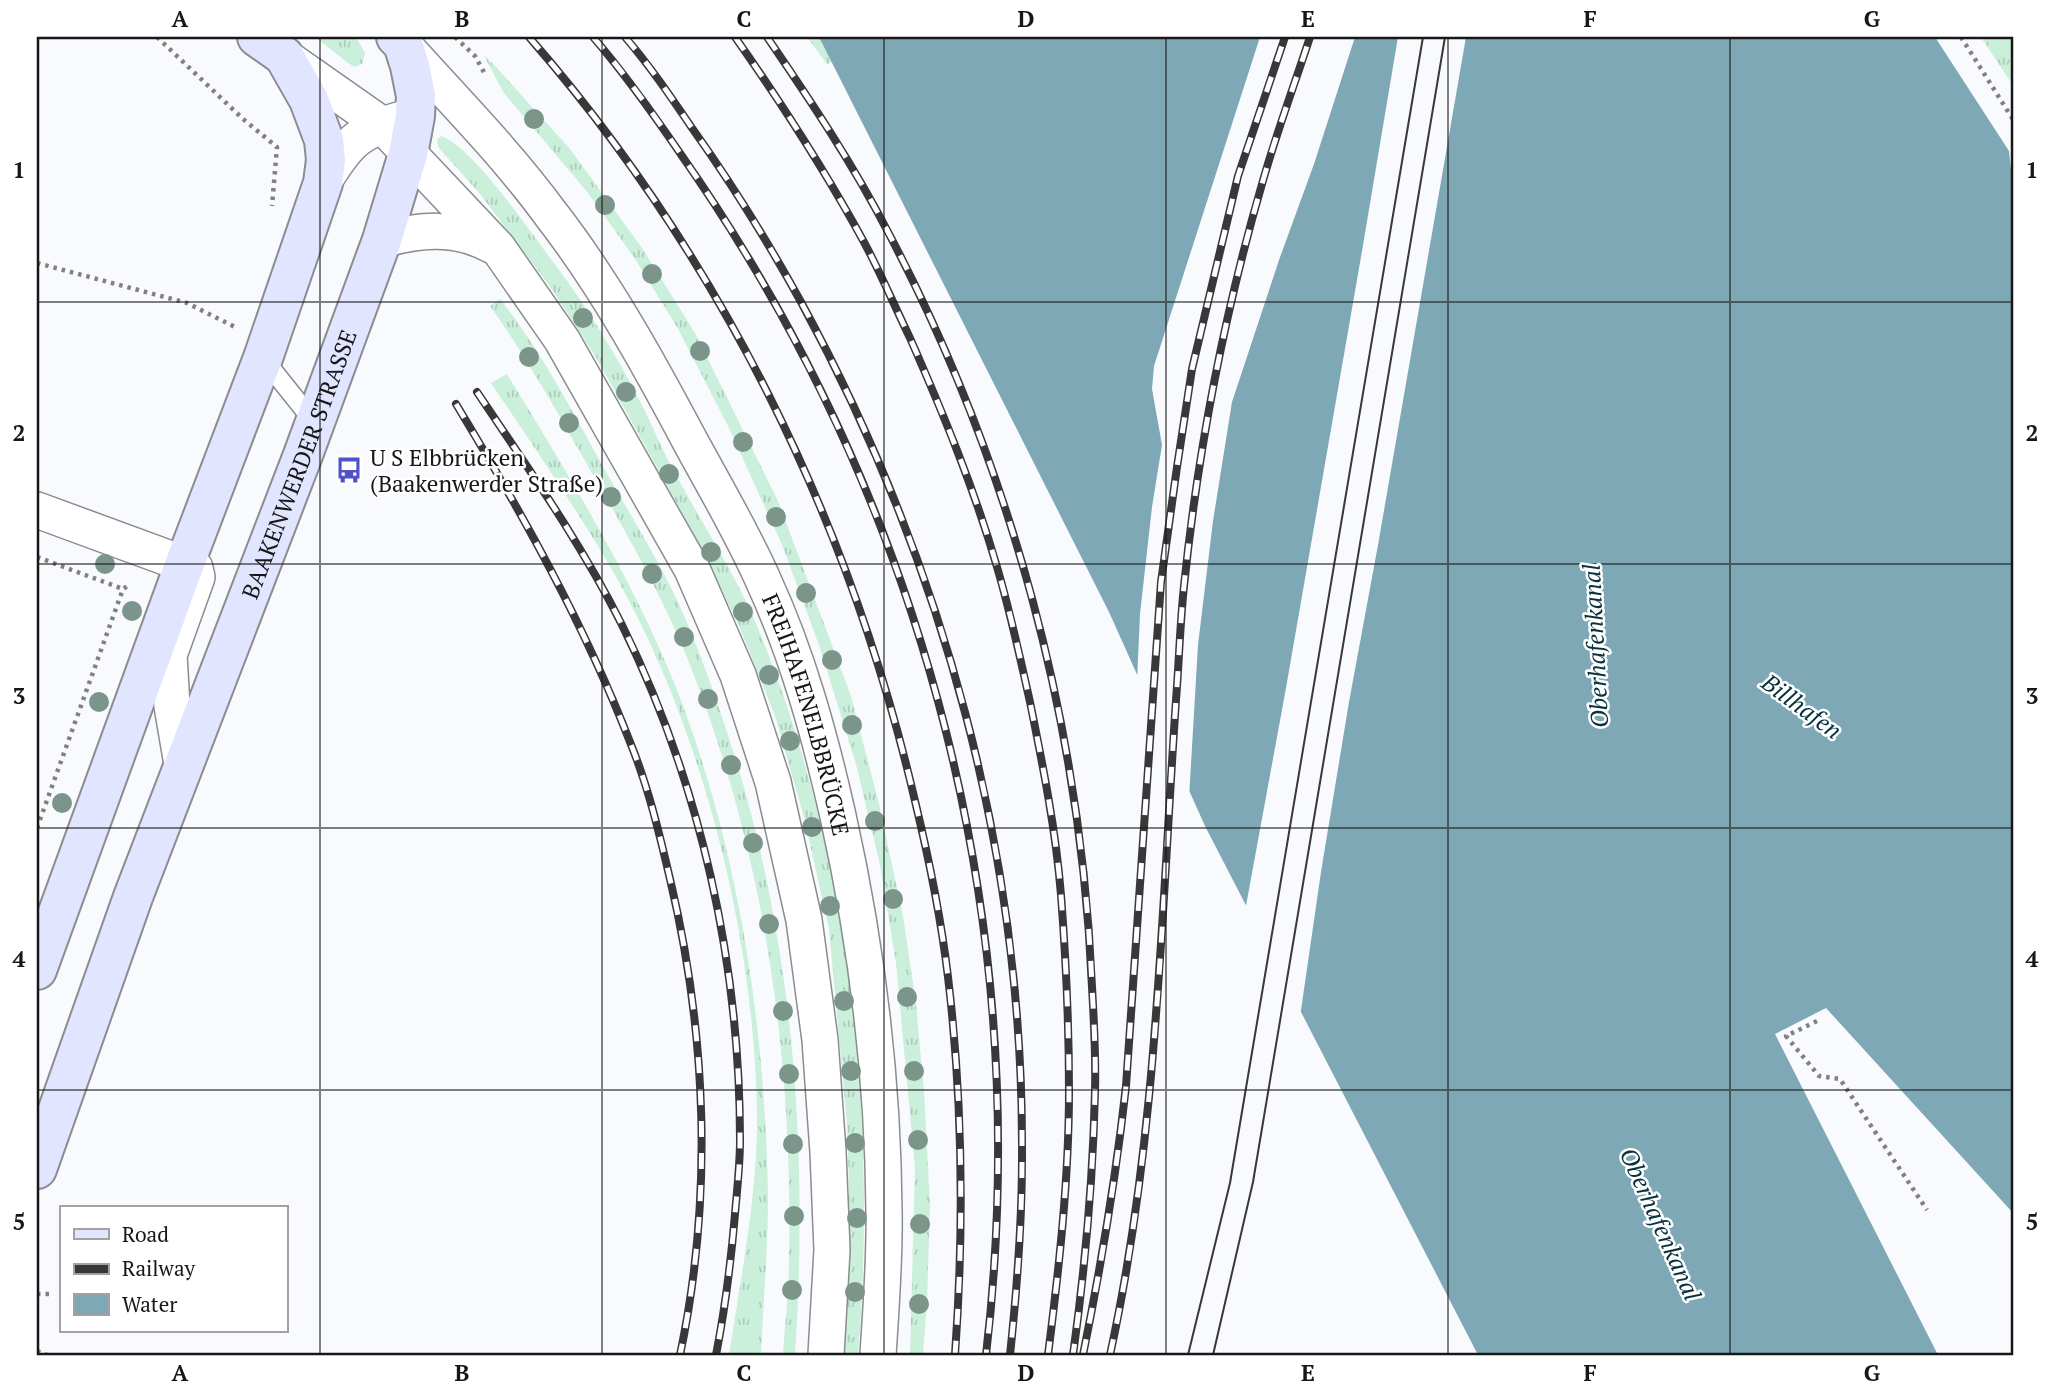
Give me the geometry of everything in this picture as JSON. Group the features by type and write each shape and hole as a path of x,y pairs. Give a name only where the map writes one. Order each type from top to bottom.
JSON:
{"main road":[{"name":"BAAKENWERDER STRASSE","path":"37,1169 133,897 382,240 408,153 398,120 416,96 414,82 399,40"},
{"path":"37,970 167,557 263,358 323,183 325,150 318,120 309,100 270,46"}],"street":[{"path":"399,40 498,149"},
{"path":"270,46 398,120"},
{"path":"323,183 342,152 358,138 398,120 444,119 457,122 498,149"},
{"name":"FREIHAFENELBBRÜCKE","path":"498,149 558,223 642,351 764,581 803,683 827,768 849,866 862,935 874,1028 882,1125 885,1214 878,1355"},
{"path":"408,153 498,248 562,340 692,569 738,675 773,782 804,920 820,1040 832,1250 826,1355"},
{"path":"382,240 423,230 464,235 498,248"},
{"path":"37,510 195,568 197,577 169,655 172,706 183,770"}],"lane":[{"path":"263,358 314,422"}],"path":[{"path":"157,37 277,148 271,212"},
{"path":"1961,37 2014,121"},
{"path":"37,263 187,303 232,324 263,358"},
{"path":"228,337 232,324"},
{"path":"37,557 123,589"},
{"path":"37,828 123,589 167,557"},
{"path":"1817,1021 1786,1036 1819,1076 1840,1079 1927,1210"},
{"path":"37,1294 53,1294"},
{"path":"37,1351 47,1355"}],"green space":[{"path":"315,37 356,37 365,53 362,64 355,67 348,63"},
{"path":"807,37 819,37 832,62 827,64"},
{"path":"1981,37 2014,37 2014,87"},
{"path":"483,54 570,149 642,248 695,333 778,501 851,696 879,804 903,916 916,1004 930,1205 923,1355 910,1355 915,1168 896,963 880,865 856,764 820,648 783,547 729,428 677,327 635,259 588,193 504,93"},
{"path":"441,136 469,156 500,191 564,276 600,331 739,587 757,626 789,711 814,800 835,891 849,984 859,1078 864,1172 858,1355 843,1355 849,1187 847,1123 829,929 804,817 775,716 740,628 703,551 597,359 549,285 480,194 438,147 437,140"},
{"path":"500,299 530,340 556,383 677,600 714,694 748,803 767,880 791,1037 800,1196 795,1355 783,1355 789,1272 789,1186 780,1038 757,892 720,748 685,651 660,598 566,427 490,306"},
{"path":"507,374 575,488 639,604 675,685 716,809 744,937 761,1067 768,1197 761,1355 729,1355 752,1204 757,1113 754,1045 746,975 718,835 698,766 674,699 646,635 586,526 491,383"}],"water":[{"path":"819,37 1935,37 2009,151 2014,199 2014,1214 1826,1008 1775,1034 1938,1355 1478,1355 1205,826 1109,612"}],"pier":[{"path":"1260,37 1355,37 1232,402 1213,521 1198,645 1189,798 1137,682 1140,614 1162,445 1152,389 1154,366"},
{"path":"1398,37 1466,37 1349,702 1300,1017 1245,911"}],"tram line":[{"path":"1188,1355 1230,1183 1423,37"},
{"path":"1213,1355 1253,1182 1445,37"}],"railway":[{"path":"529,37 597,121 660,209 717,300 769,395 814,493 854,594 888,696 930,867 953,1024 961,1213 955,1355"},
{"path":"593,37 682,156 768,291 840,432 899,578 945,728 977,881 994,1037 997,1196 986,1355"},
{"path":"625,37 668,93 749,213 801,302 852,402 896,504 934,609 966,716 991,824 1008,934 1019,1045 1021,1206 1010,1355"},
{"path":"735,37 819,165 865,244 888,291 934,394 968,480 997,567 1015,634 1044,774 1059,871 1067,993 1067,1157 1048,1355"},
{"path":"767,37 860,182 932,321 970,411 1004,504 1032,598 1055,694 1073,791 1085,889 1095,1052 1090,1191 1073,1355"},
{"path":"1083,1355 1118,1154 1126,1086 1161,582 1192,369 1238,176 1285,37"},
{"path":"1110,1355 1126,1274 1148,1111 1161,947 1181,614 1197,484 1224,333 1248,233 1273,147 1310,37"},
{"path":"477,392 572,535 622,625 674,748 711,876 733,1007 740,1140 732,1249 716,1355"},
{"path":"456,404 528,528 593,655 636,759 653,809 666,861 692,997 701,1117 698,1236 680,1355"}],"place":[{"name":"U S Elbbrücken (Baakenwerder Straße)","path":"349,470"}],"water label":[{"name":"Oberhafenkanal","path":"1595,646"},
{"name":"Billhafen","path":"1802,706"},
{"name":"Oberhafenkanal","path":"1661,1224"}]}
